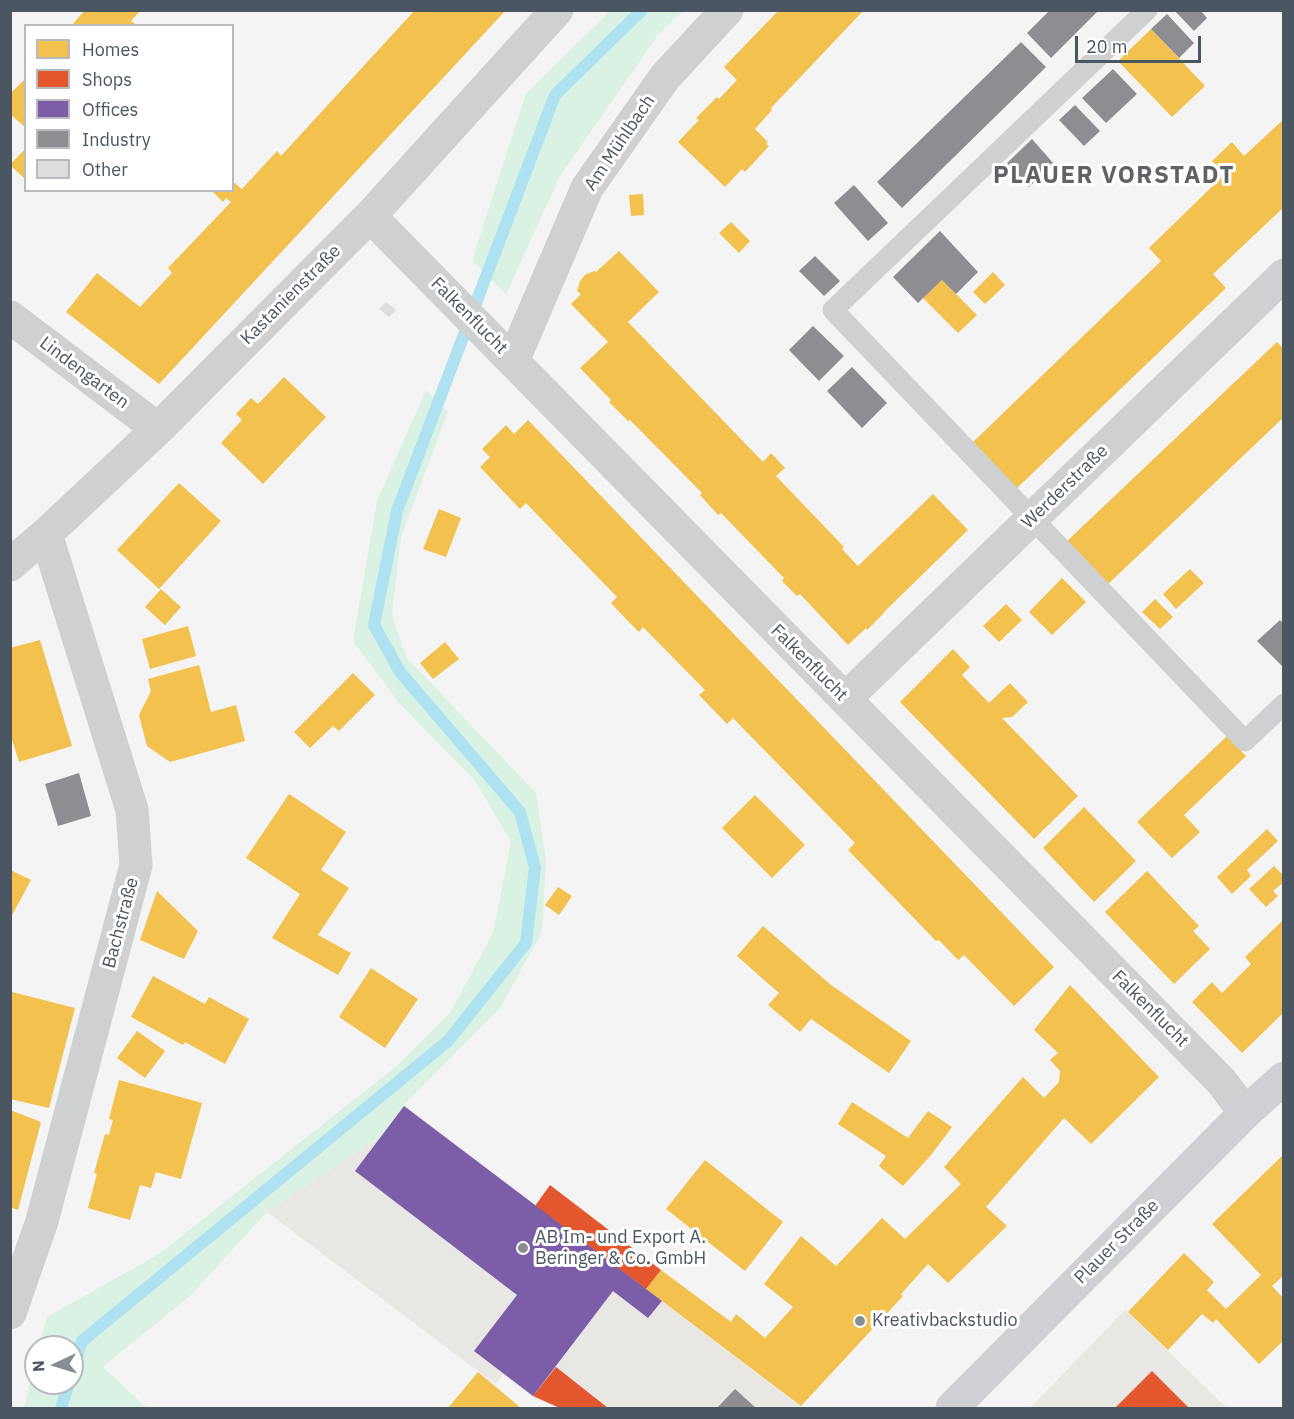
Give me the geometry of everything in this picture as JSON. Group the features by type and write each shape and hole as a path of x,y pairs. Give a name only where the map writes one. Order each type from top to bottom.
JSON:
{"main road":[{"name":"Plauer Straße","path":"952,1408 1245,1113 1284,1078"}],"street":[{"name":"Kastanienstraße","path":"10,565 158,429 370,216 558,10"},
{"name":"Am Mühlbach","path":"503,351 587,188 665,77 727,10"},
{"name":"Falkenflucht","path":"370,216 1222,1082 1245,1113"},
{"name":"Werderstraße","path":"845,699 1284,275"},
{"name":"Lindengarten","path":"10,317 158,429"},
{"name":"Bachstraße","path":"10,1313 42,1221 136,865 132,810 46,534"}],"lane":[{"path":"1147,10 833,310 1245,741 1284,704"}],"shaded area":[{"name":"AB Im- und Export A. Beringer & Co. GmbH","path":"404,1105 802,1408 558,1408 533,1397 503,1374 495,1384 267,1212 380,1137"},
{"path":"1125,1310 1227,1408 1030,1408"}],"green space":[{"path":"611,10 683,11 658,35 560,176 506,294 472,260 526,94"},
{"path":"426,390 448,412 401,537 392,615 407,658 536,793 546,860 542,932 500,1008 404,1105 380,1137 267,1212 192,1294 103,1367 147,1408 24,1408 27,1395 84,1395 84,1335 42,1335 47,1317 159,1254 394,1068 450,1013 493,933 511,842 475,781 400,704 353,641 377,501"}],"building: Homes":[{"path":"85,10 141,10 131,21 135,24 73,24"},
{"path":"415,10 506,10 159,384 66,312 97,273 140,307 172,273 168,268 231,202 226,198 223,202 213,192 234,192 234,183 242,189 277,151 281,156"},
{"path":"779,10 864,10 771,108 772,110 755,129 769,146 745,172 742,169 725,187 678,142 699,120 696,118 737,80 724,67"},
{"path":"1151,29 1205,86 1172,117 1118,61"},
{"path":"24,80 24,126 10,114 10,94"},
{"path":"1284,119 1284,207 1213,274 1226,288 1016,489 972,443 1161,261 1149,248 1225,174 1212,161 1232,142 1244,156"},
{"path":"24,150 24,178 10,165"},
{"path":"643,194 644,215 631,216 629,195"},
{"path":"731,222 750,241 739,253 719,233"},
{"path":"619,251 659,292 628,322 763,462 771,453 785,468 776,476 844,547 842,549 858,566 933,494 968,530 867,630 866,628 848,645 800,594 797,596 782,581 784,578 721,513 718,515 700,495 702,493 630,420 628,421 609,402 611,400 580,368 608,342 571,304 581,294 577,291 580,281 586,274 596,272"},
{"path":"993,272 1005,285 985,304 973,292"},
{"path":"942,280 977,315 958,333 923,298"},
{"path":"1277,342 1284,349 1284,417 1106,586 1065,543"},
{"path":"284,377 326,417 263,484 221,443 242,420 236,414 251,398 258,404"},
{"path":"528,420 1054,967 1014,1006 964,955 958,960 939,940 936,941 848,850 855,843 733,718 727,724 699,695 705,690 643,627 639,632 625,618 611,603 617,597 526,503 520,509 480,467 490,457 482,449 506,425 514,434"},
{"path":"179,483 221,521 159,589 117,550"},
{"path":"439,509 461,518 446,557 423,549"},
{"path":"1190,569 1204,583 1176,609 1163,594"},
{"path":"1062,578 1086,602 1052,635 1029,612"},
{"path":"161,589 181,607 165,625 145,607"},
{"path":"1155,599 1173,617 1160,629 1142,612"},
{"path":"1006,604 1022,620 999,642 983,626"},
{"path":"188,626 196,656 150,669 142,639"},
{"path":"40,640 72,746 19,762 10,733 10,648"},
{"path":"445,642 459,659 433,679 420,663"},
{"path":"953,649 970,667 962,675 989,703 1010,683 1028,702 1012,717 1002,718 1078,796 1034,839 900,702"},
{"path":"199,665 211,712 236,705 245,741 170,762 147,746 139,715 151,691 148,679"},
{"path":"353,673 375,695 339,731 333,726 310,748 294,732"},
{"path":"1227,736 1246,756 1184,815 1200,832 1172,858 1137,822"},
{"path":"289,794 346,832 321,870 349,888 318,935 351,953 338,975 272,938 300,894 246,858"},
{"path":"755,795 805,845 772,878 722,828"},
{"path":"1084,807 1136,861 1094,902 1043,848"},
{"path":"1267,829 1278,841 1247,870 1251,876 1232,894 1217,877"},
{"path":"1274,866 1284,876 1284,882 1273,891 1278,896 1266,907 1249,889"},
{"path":"10,870 31,880 10,919"},
{"path":"1147,871 1199,926 1193,931 1210,949 1174,984 1105,912"},
{"path":"558,887 572,896 559,915 545,905"},
{"path":"157,891 198,931 184,959 140,940"},
{"path":"1282,921 1284,923 1284,1012 1242,1053 1192,1002 1212,982 1222,993 1251,964 1245,957"},
{"path":"763,926 831,985 911,1041 889,1073 811,1019 800,1032 768,1005 779,993 737,956"},
{"path":"371,968 418,999 385,1048 339,1017"},
{"path":"153,976 205,1004 209,997 249,1019 225,1064 131,1017"},
{"path":"1070,985 1159,1077 1091,1144 1064,1118 986,1207 1007,1226 948,1283 928,1264 901,1294 903,1296 801,1406 646,1289 661,1270 731,1322 736,1314 765,1338 793,1307 764,1284 801,1236 836,1266 882,1218 905,1239 961,1184 944,1167 1023,1077 1044,1098 1059,1082 1060,1071 1050,1060 1058,1053 1034,1030"},
{"path":"12,992 75,1008 49,1108 10,1099 10,996"},
{"path":"137,1031 165,1051 145,1078 117,1058"},
{"path":"119,1080 202,1103 181,1179 156,1172 151,1188 140,1185 130,1220 88,1208 97,1174 94,1173 105,1134 109,1135 113,1120 109,1119"},
{"path":"852,1102 908,1138 928,1111 952,1127 903,1186 879,1166 886,1156 838,1124"},
{"path":"10,1110 41,1122 18,1210 10,1207"},
{"path":"1284,1154 1284,1275 1272,1286 1284,1299 1284,1340 1259,1364 1216,1319 1213,1323 1202,1314 1168,1350 1128,1312 1184,1253 1214,1282 1207,1290 1226,1309 1261,1275 1212,1224"},
{"path":"705,1160 783,1222 745,1271 666,1209"},
{"path":"478,1372 521,1408 448,1408"}],"building: Shops":[{"path":"550,1185 661,1270 646,1289 535,1206"},
{"path":"556,1367 608,1408 560,1408 533,1396"},
{"path":"1152,1371 1189,1408 1115,1408"}],"building: Offices":[{"name":"AB Im- und Export A. Beringer & Co. GmbH","path":"404,1106 662,1301 648,1318 613,1291 533,1396 474,1351 517,1295 355,1171"}],"building: Industry":[{"path":"1050,10 1099,10 1051,58 1027,33"},
{"path":"1174,10 1200,10 1207,18 1194,31"},
{"path":"1167,14 1194,43 1179,58 1151,29"},
{"path":"1021,42 1046,67 902,208 877,182"},
{"path":"1113,69 1137,94 1106,123 1082,98"},
{"path":"1075,105 1100,131 1084,146 1059,120"},
{"path":"1032,139 1054,164 1029,187 1007,163"},
{"path":"854,185 888,223 868,241 834,203"},
{"path":"940,231 978,272 956,294 942,280 918,303 893,277"},
{"path":"815,256 840,281 824,296 799,271"},
{"path":"813,326 844,356 819,381 789,350"},
{"path":"852,367 887,403 862,428 827,391"},
{"path":"1280,620 1284,624 1284,664 1282,666 1257,641"},
{"path":"79,773 91,816 58,826 45,784"},
{"path":"735,1389 756,1408 717,1408"}],"building: Other":[{"path":"386,302 396,310 389,317 379,309"}],"waterway":[{"path":"84,1339 448,1041 526,943 535,868 520,812 400,672 374,625 397,511 555,95 642,10"},
{"path":"61,1408 65,1395"}],"place":[{"name":"AB Im- und Export A. Beringer & Co. GmbH","path":"523,1248"},
{"name":"Kreativbackstudio","path":"860,1321"}],"district":[{"name":"PLAUER VORSTADT","path":"1114,176"}]}
